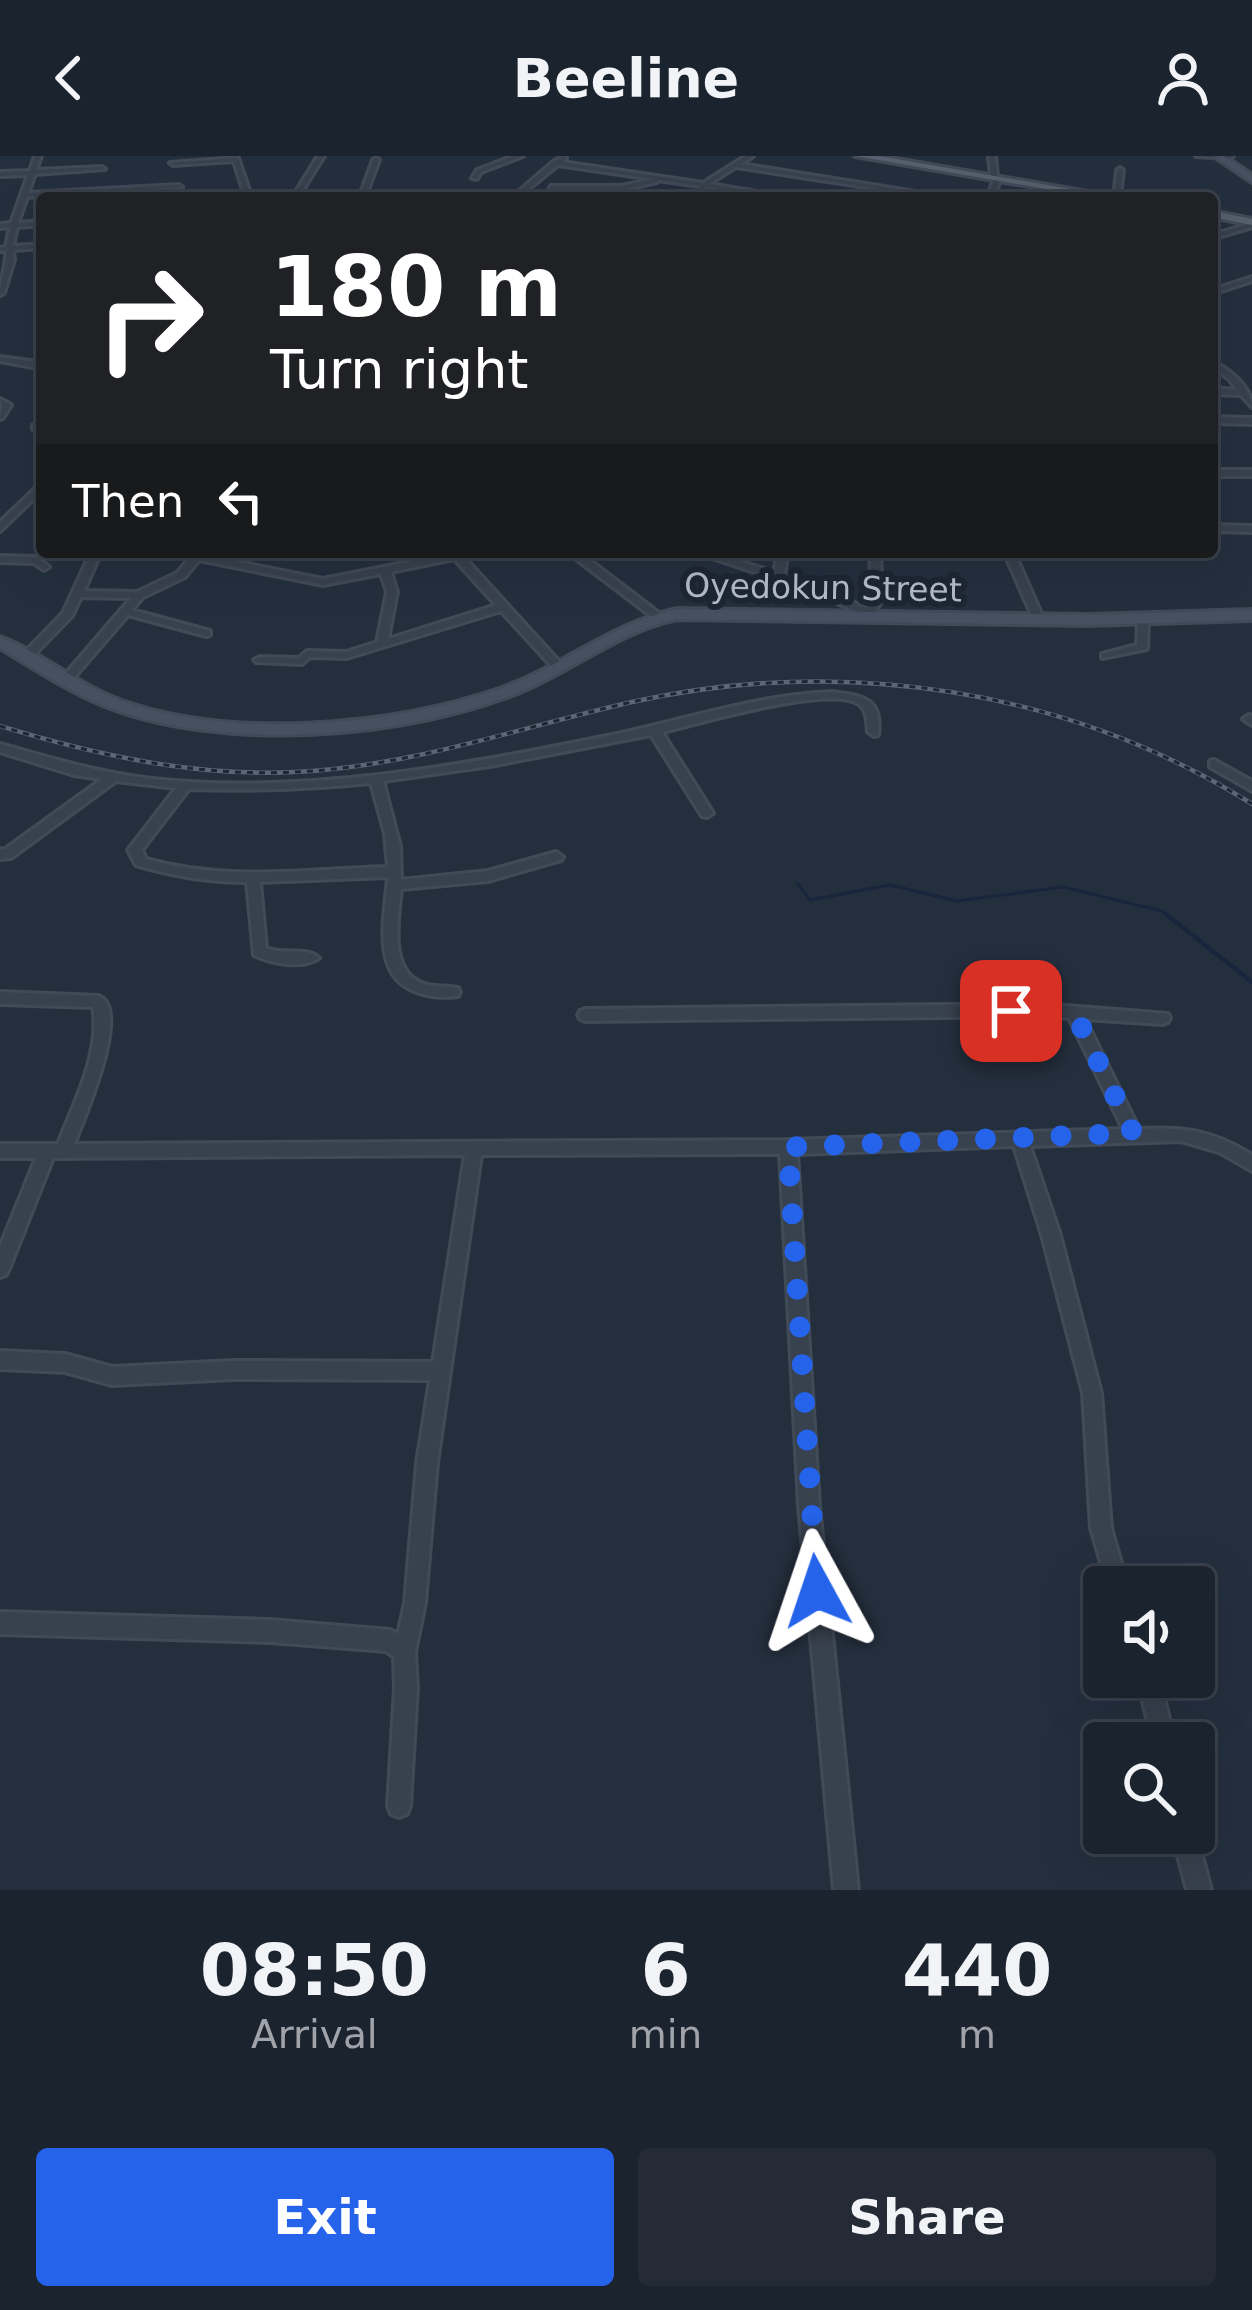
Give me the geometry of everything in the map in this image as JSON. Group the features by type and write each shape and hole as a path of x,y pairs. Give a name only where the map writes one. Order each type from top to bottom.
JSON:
{"main road":[{"path":"865,156 1085,192"},
{"path":"996,177 1047,192"},
{"path":"1218,214 1252,222"}],"street":[{"path":"0,292 5,249 38,156"},
{"path":"92,192 106,156"},
{"path":"296,192 321,156"},
{"path":"476,178 479,171 520,156"},
{"path":"521,192 566,156"},
{"path":"699,192 750,156"},
{"path":"992,156 996,177 992,192"},
{"path":"1199,156 1223,157 1252,179"},
{"path":"181,192 172,159 258,158"},
{"path":"236,159 247,192"},
{"path":"364,192 376,160"},
{"path":"555,163 758,192"},
{"path":"735,165 911,192"},
{"path":"0,174 102,169"},
{"path":"1120,170 1120,192"},
{"path":"551,188 622,188 669,178"},
{"path":"106,192 179,187"},
{"path":"23,195 36,195"},
{"path":"1218,235 1252,222"},
{"path":"0,226 36,223"},
{"path":"5,249 36,246"},
{"path":"1218,290 1252,280"},
{"path":"0,359 36,365"},
{"path":"1218,367 1232,377 1252,404"},
{"path":"1218,391 1243,393"},
{"path":"0,401 8,404 0,416"},
{"path":"1218,420 1252,421"},
{"path":"1218,473 1252,473"},
{"path":"0,528 36,491"},
{"path":"1218,528 1252,529"},
{"path":"26,657 68,614 94,558"},
{"path":"67,679 139,595 181,575 197,558"},
{"path":"212,558 305,581 386,572 442,558"},
{"path":"457,558 559,668"},
{"path":"580,558 659,617"},
{"path":"718,558 874,616 875,558"},
{"path":"778,577 782,558"},
{"path":"1012,558 1038,618"},
{"path":"0,559 37,560 44,567"},
{"path":"382,642 392,592 386,572"},
{"path":"80,594 139,595"},
{"path":"260,660 347,655 502,607"},
{"path":"125,611 206,633"},
{"name":"Oyedokun Street","path":"0,642 100,699 160,716 286,725 441,711 508,691 659,617 700,613 1143,620 1252,615"},
{"path":"1106,656 1143,647 1143,620"},
{"path":"0,748 37,762 113,777 264,785 376,777 542,753 655,731 739,708 847,697 872,709 874,732"},
{"path":"655,731 707,813"},
{"path":"1214,764 1252,787"},
{"path":"0,854 6,856 46,829 113,777"},
{"path":"376,777 395,878 390,930 394,964 404,982 426,993 453,992"},
{"path":"186,784 144,835 136,857 154,867 253,875 488,876 556,857"},
{"path":"253,875 259,951 271,957 312,958"},
{"path":"0,998 78,999 103,1007 88,1083 0,1269"},
{"path":"585,1015 1041,1010 1076,1016 1163,1018"},
{"path":"1076,1016 1133,1133"},
{"path":"0,1151 788,1147 1133,1133 1181,1134 1248,1157"},
{"path":"1019,1138 1046,1217 1092,1393 1101,1528 1112,1566"},
{"path":"788,1147 809,1506 846,1890"},
{"path":"399,1806 404,1652 415,1603 440,1371 462,1254 474,1150"},
{"path":"0,1360 65,1363 112,1376 234,1370 440,1371"},
{"path":"0,1623 368,1637 390,1641 404,1652"},
{"path":"1190,1854 1199,1890"}],"waterway":[{"path":"797,883 810,900 890,885 957,901 1063,887 1162,911 1171,918"},
{"path":"1167,915 1252,982"}],"railway":[{"path":"0,726 146,762 220,771 295,772 423,754 632,702 712,688 873,683 953,692 1031,709 1107,733 1181,765 1252,804"}],"route":[{"path":"817,1591 788,1147 1133,1133 1076,1016 1011,1011"}]}
